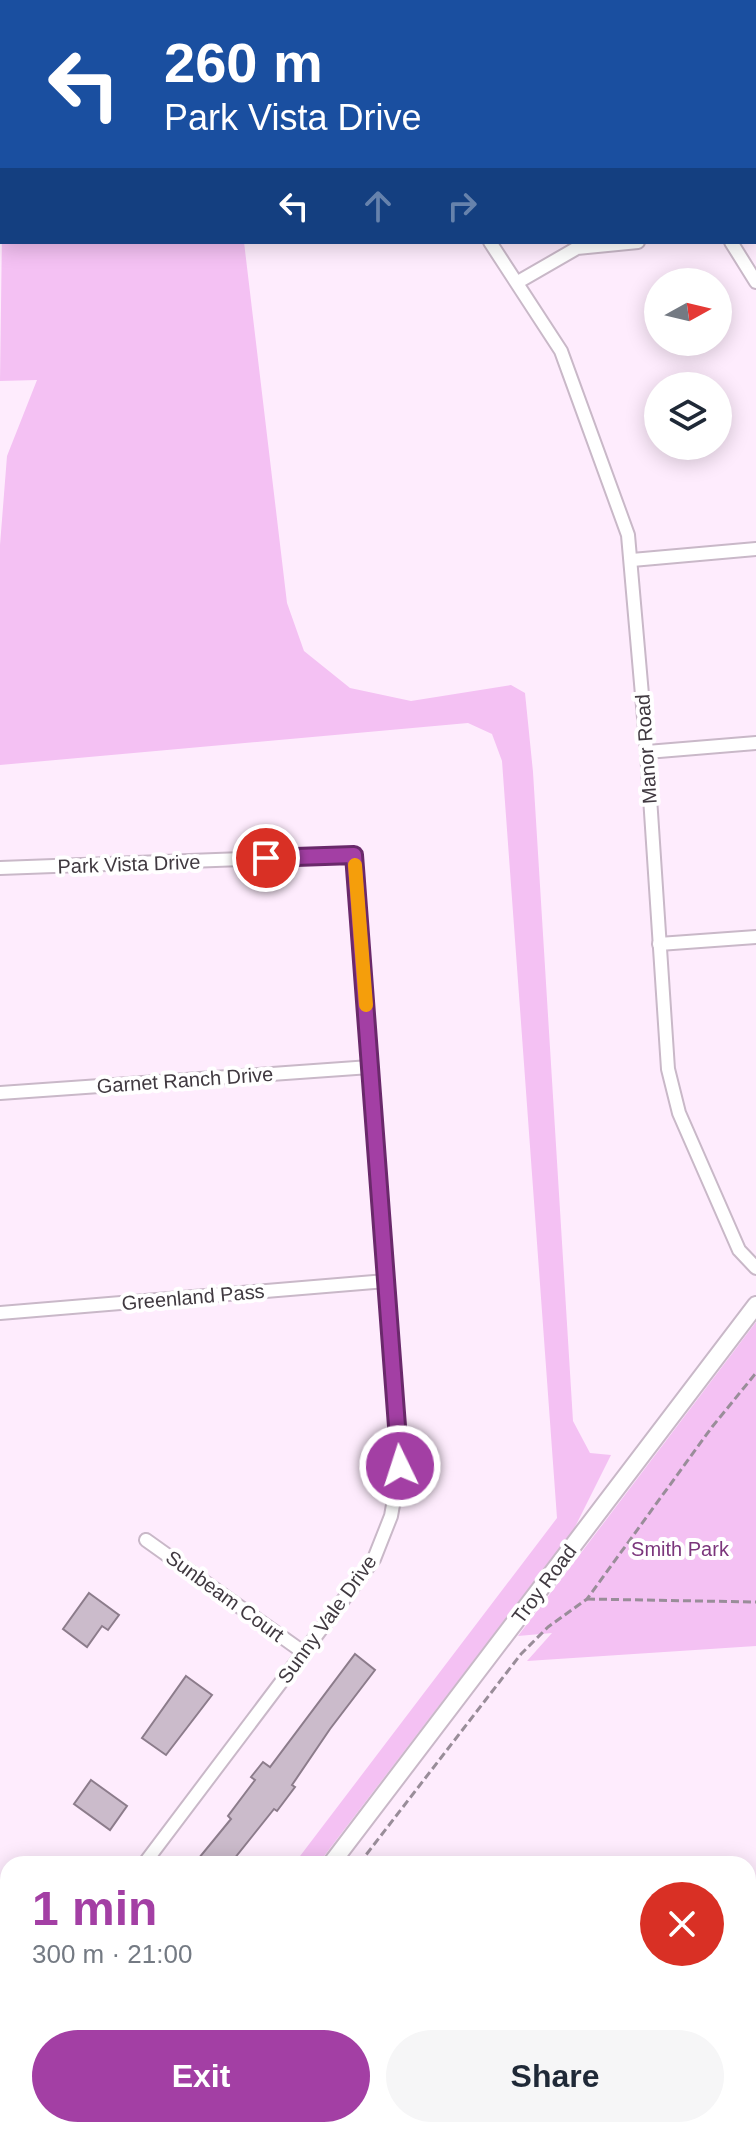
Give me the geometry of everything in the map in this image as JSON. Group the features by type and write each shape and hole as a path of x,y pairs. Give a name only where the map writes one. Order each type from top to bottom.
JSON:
{"street":[{"name":"Manor Road","path":"491,244 561,351 622,516 632,560 672,1092 739,1250 756,1268"},
{"path":"518,282 577,248 618,244"},
{"path":"732,244 756,282"},
{"path":"632,560 756,549"},
{"path":"647,752 756,743"},
{"name":"Park Vista Drive","path":"0,868 354,855"},
{"name":"Sunny Vale Drive","path":"150,1856 374,1559 391,1516 400,1466 354,855"},
{"path":"659,944 756,937"},
{"name":"Garnet Ranch Drive","path":"0,1093 370,1067"},
{"name":"Greenland Pass","path":"0,1313 386,1281"},
{"name":"Troy Road","path":"337,1856 756,1305"},
{"name":"Sunbeam Court","path":"146,1540 303,1652"}],"path":[{"path":"365,1856 521,1654 548,1627 587,1599 712,1427 756,1373"},
{"path":"587,1599 756,1602"}],"green space":[{"path":"2,244 244,244 287,603 304,651 350,688 411,701 511,685 525,693 533,772 573,1421 590,1453 611,1455 574,1529 324,1856 300,1856 557,1518 502,761 492,734 468,723 0,765 0,545 7,456 37,380 0,381"},
{"name":"Smith Park","path":"756,1322 756,1646 527,1661 552,1633 518,1636"}],"building":[{"path":"89,1593 119,1615 108,1630 102,1626 87,1647 63,1629"},
{"path":"355,1654 375,1670 330,1729 292,1785 295,1787 236,1856 201,1856 231,1819 228,1816 255,1780 251,1777 263,1762 270,1767"},
{"path":"186,1676 212,1695 166,1755 142,1738"},
{"path":"91,1780 127,1806 110,1830 74,1804"}],"slow traffic":[{"path":"355,865 366,1005"}],"route":[{"path":"266,858 354,855 400,1466"}]}
